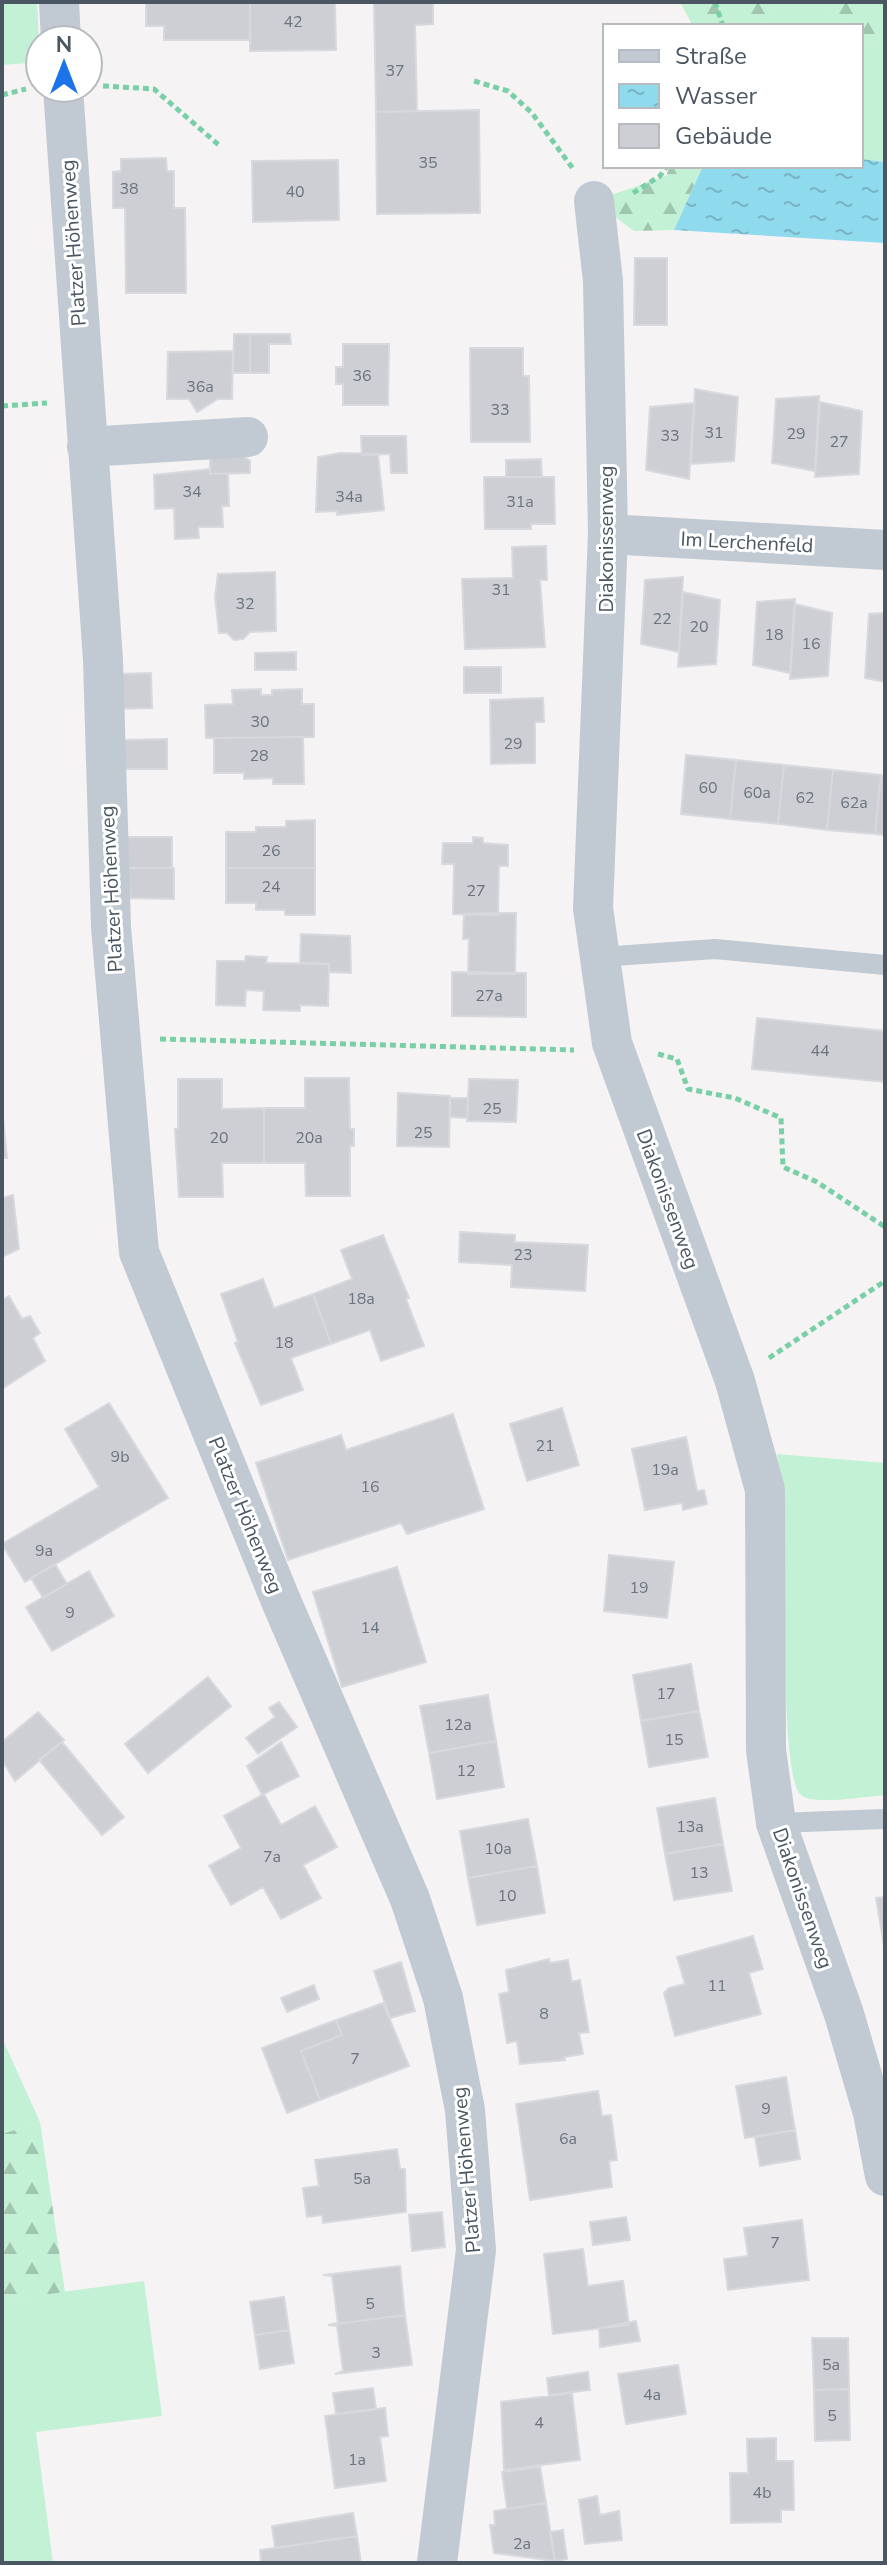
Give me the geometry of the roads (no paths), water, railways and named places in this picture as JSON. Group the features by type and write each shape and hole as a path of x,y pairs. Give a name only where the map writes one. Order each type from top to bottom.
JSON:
{"street":[{"path":"59,2 60,24"},
{"name":"Platzer Höhenweg","path":"64,104 103,660 119,1037 139,1252 281,1601 410,1899 443,1998 465,2110 476,2250 437,2563"},
{"name":"Diakonissenweg","path":"594,201 603,281 608,534 593,908 612,1043 735,1381 765,1490 766,1750 776,1823 844,2014 873,2113 885,2176"},
{"path":"87,447 248,437"},
{"name":"Im Lerchenfeld","path":"608,534 885,550"}],"lane":[{"path":"600,957 715,949 885,965"},
{"path":"776,1823 885,1819"}],"water":[{"path":"863,159 885,162 885,243 674,230 702,168 863,168"}]}
